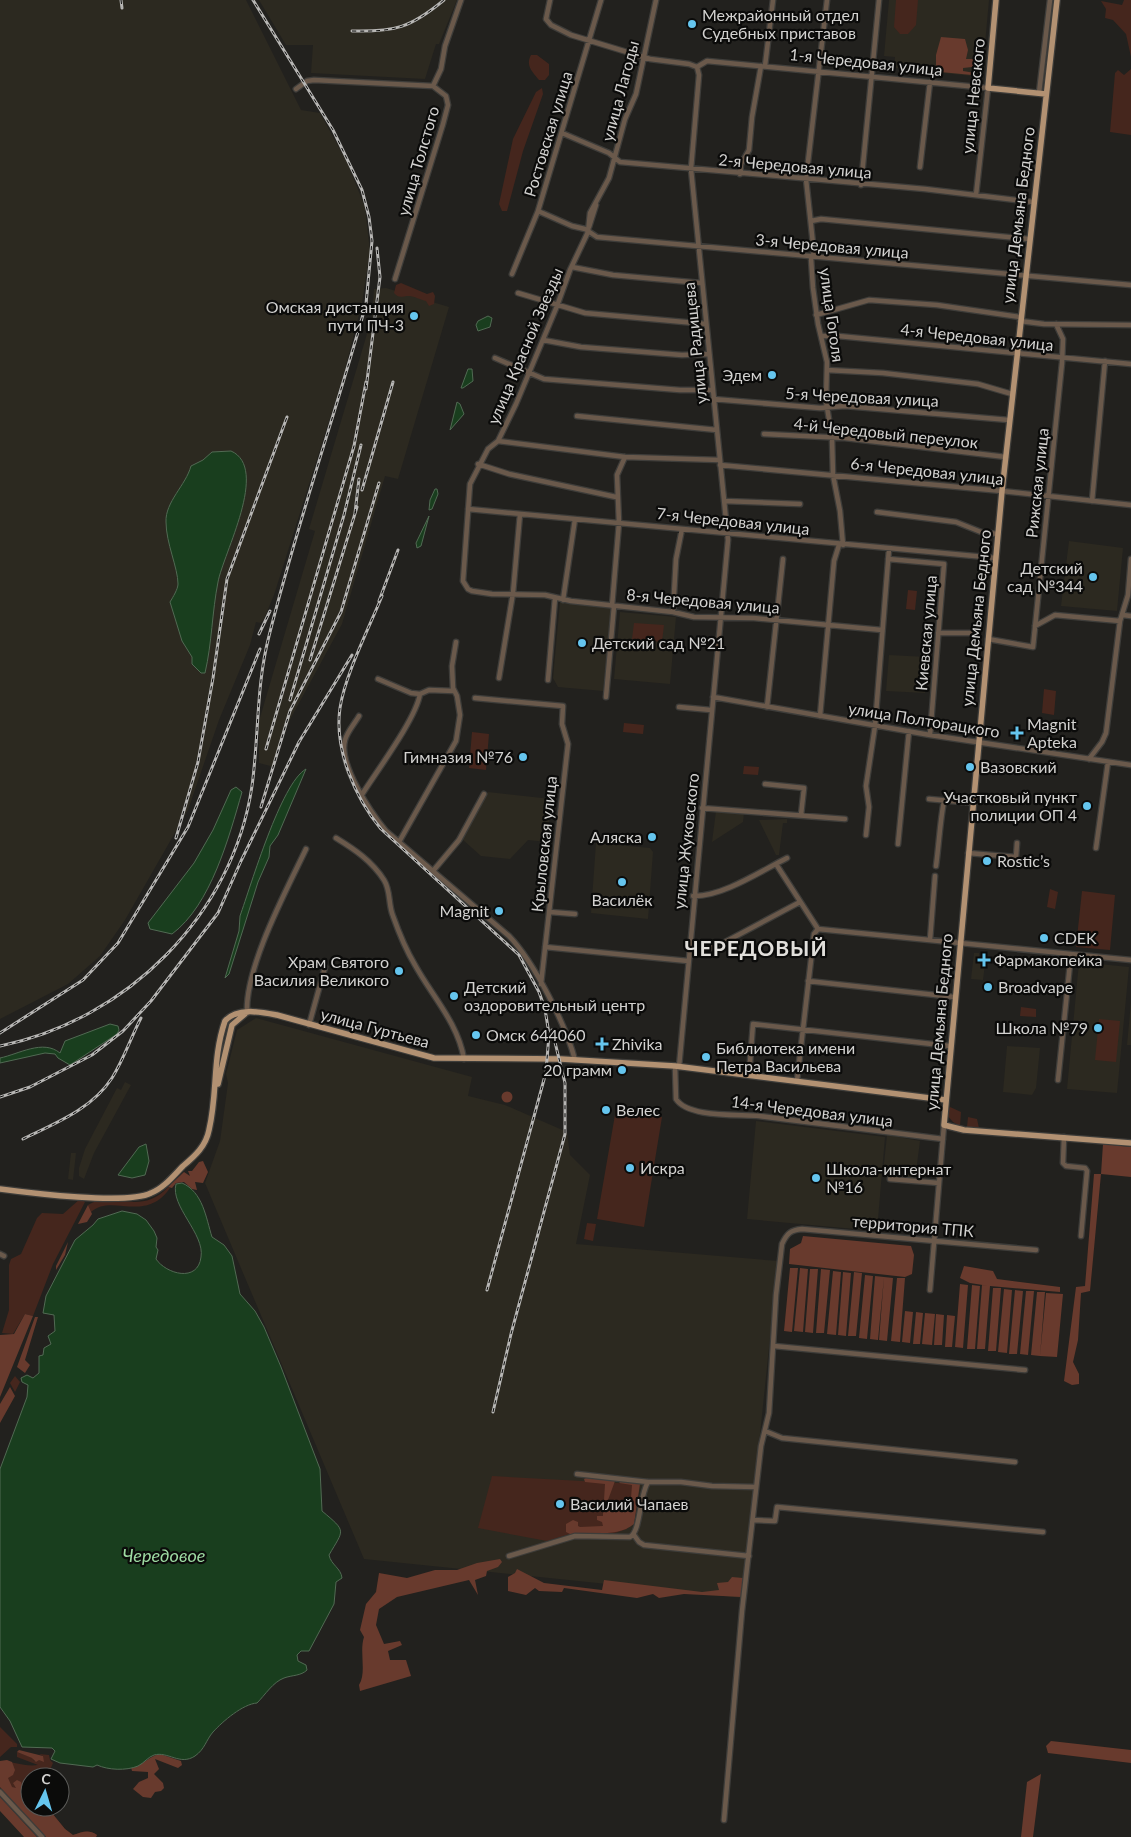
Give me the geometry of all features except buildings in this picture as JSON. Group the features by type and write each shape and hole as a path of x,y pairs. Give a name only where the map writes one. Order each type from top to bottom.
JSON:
{"main road":[{"name":"улица Невского","path":"988,88 996,0"},
{"name":"улица Демьяна Бедного","path":"944,1125 954,997 1009,420 1033,202 1042,93 1057,0"},
{"name":"1-я Чередовая улица","path":"988,88 1042,93"},
{"name":"улица Гуртьева","path":"247,1012 263,1012 422,1056 464,1059 574,1060 677,1066 946,1100"},
{"path":"0,1189 134,1197 152,1193 161,1187 195,1156 205,1143 214,1103 216,1056 225,1021 232,1016 247,1012"},
{"path":"944,1125 964,1130 1131,1143"}],"street":[{"name":"улица Толстого","path":"395,279 448,105 446,96 433,86 441,69 445,46 461,0"},
{"name":"1-я Чередовая улица","path":"550,0 546,19 551,25 643,57 697,67 702,62 707,61 988,88"},
{"name":"Ростовская улица","path":"512,274 538,210 602,0"},
{"name":"улица Лагоды","path":"614,160 625,119 636,94 656,0"},
{"path":"740,174 741,164 749,150 752,117 763,66 773,0"},
{"name":"улица Гоголя","path":"820,716 834,561 841,545 840,511 833,475 832,438 829,408 826,401 827,370 816,315 811,258 814,253 806,180 827,0"},
{"path":"861,185 879,0"},
{"name":"улица Демьяна Бедного","path":"1042,93 1050,0"},
{"name":"улица Радищева","path":"697,67 699,74 691,169 697,247 727,534 722,618"},
{"path":"296,89 307,81 314,80 433,86"},
{"path":"920,167 930,82"},
{"name":"улица Невского","path":"976,194 988,88"},
{"name":"2-я Чередовая улица","path":"562,133 609,153 614,160 620,162 976,194 1033,202"},
{"name":"улица Красной Звезды","path":"465,585 462,575 470,484 478,464 491,444 498,440 543,340 588,230 590,216 609,178 614,160"},
{"name":"3-я Чередовая улица","path":"538,210 588,230 597,237 811,258 1131,285"},
{"path":"811,221 821,218 1029,239"},
{"path":"572,267 613,275 701,283"},
{"path":"518,293 585,314 706,324"},
{"path":"816,315 869,300 937,305 1056,324 1131,325"},
{"name":"Рижская улица","path":"988,639 1033,646 1050,496 1062,358 1063,339 1056,324"},
{"name":"4-я Чередовая улица","path":"821,336 838,336 1131,364"},
{"path":"543,340 581,347 682,355 709,354"},
{"path":"496,358 544,379 680,390 712,390"},
{"path":"1092,501 1105,362"},
{"path":"827,370 883,373 978,384 1012,394"},
{"name":"5-я Чередовая улица","path":"714,399 829,408 845,406 1009,420"},
{"path":"577,416 717,430"},
{"name":"4-й Чередовый переулок","path":"764,434 832,438 1006,457"},
{"name":"6-я Чередовая улица","path":"498,440 625,457 720,463 1131,505"},
{"path":"606,697 619,523 616,498 617,475 625,457"},
{"path":"478,464 509,474 616,498"},
{"path":"724,501 800,504"},
{"name":"7-я Чередовая улица","path":"468,509 996,558"},
{"path":"877,512 956,522 975,531 998,534"},
{"path":"499,678 513,593 520,514"},
{"path":"563,600 574,519"},
{"path":"672,612 676,559 682,529"},
{"path":"866,835 869,807 866,786 875,726 889,549"},
{"name":"Киевская улица","path":"888,558 944,564 930,735"},
{"path":"767,707 783,559"},
{"path":"1089,759 1102,742 1106,733 1120,621 1128,595 1131,559"},
{"name":"8-я Чередовая улица","path":"465,585 472,591 492,594 513,593 672,612 694,617 777,620 882,630"},
{"path":"548,680 555,598"},
{"path":"1034,626 1047,617 1055,615 1120,621"},
{"path":"1123,615 1131,616"},
{"name":"улица Жуковского","path":"680,1106 676,1099 674,1085 722,618"},
{"path":"938,633 970,634"},
{"path":"399,842 456,741 460,715 457,696 454,691 452,666 456,642"},
{"path":"378,679 411,693 420,694 429,690 454,691"},
{"path":"361,796 397,741 417,705 420,694"},
{"name":"улица Полторацкого","path":"713,697 930,735 1131,765"},
{"name":"Крыловская улица","path":"475,698 563,706 562,724 568,744 541,986"},
{"path":"679,707 712,710"},
{"path":"359,716 344,742 348,763 361,796 370,811 399,842 514,942 526,957 571,1044 574,1060"},
{"path":"898,844 909,731"},
{"path":"1096,848 1108,762"},
{"path":"765,784 804,788 801,815"},
{"path":"433,871 459,840 484,794"},
{"path":"929,799 973,803"},
{"path":"936,866 942,821 941,811 944,801"},
{"path":"702,808 845,819"},
{"path":"336,838 363,855 384,879 389,890 392,914 415,966 455,1030 461,1043 464,1059"},
{"path":"968,853 1016,858 1017,843"},
{"path":"247,1012 246,1002 262,946 306,849"},
{"path":"693,896 718,892 787,858"},
{"path":"776,864 818,929"},
{"path":"930,940 935,876"},
{"path":"689,946 723,948 725,942 800,902"},
{"path":"550,912 575,914"},
{"path":"818,929 1131,960"},
{"path":"797,1081 814,934 818,929"},
{"path":"545,947 688,961"},
{"path":"1058,1080 1071,954"},
{"path":"309,1025 325,967"},
{"path":"808,981 954,997"},
{"path":"749,1075 753,1024 950,1046"},
{"name":"14-я Чередовая улица","path":"680,1106 686,1109 733,1116 759,1116 943,1139"},
{"name":"улица Демьяна Бедного","path":"930,1290 944,1125"},
{"path":"1064,1137 1063,1163 1066,1166 1085,1168 1087,1171 1081,1236"},
{"path":"890,1178 939,1183"},
{"name":"территория ТПК","path":"774,1346 782,1244 788,1233 802,1229 1036,1250"},
{"path":"724,1820 756,1487 769,1413 774,1346 1025,1370"},
{"path":"765,1431 782,1438 1015,1462"},
{"path":"577,1474 648,1482 681,1482 712,1486 756,1487"},
{"path":"648,1482 641,1496 634,1534 639,1542 749,1556"},
{"path":"753,1520 775,1521 777,1507 1043,1532"},
{"path":"509,1556 575,1536 626,1537 634,1534"},
{"path":"0,1792 42,1837"}],"shaded area":[{"path":"0,0 246,0 301,110 320,113 347,162 365,207 370,251 362,303 343,377 274,595 264,619 261,623 256,622 250,645 219,720 188,810 125,920 100,956 68,984 0,1019"},
{"path":"259,0 457,0 439,44 436,44 425,79 311,73 313,45 286,45"},
{"path":"889,0 989,0 982,77 894,68 895,57 884,56"},
{"path":"896,0 918,0 916,25 908,34 900,34 894,27"},
{"path":"1124,0 1131,0 1131,57 1126,34 1113,20 1105,18 1106,9 1101,1 1122,5"},
{"path":"941,37 965,39 968,50 966,59 978,59 981,72 972,67 963,68 963,71 975,73 972,75 930,71 929,69 936,66 936,55"},
{"path":"531,55 537,55 549,64 549,75 545,80 539,80 530,69 529,59"},
{"path":"1131,69 1131,135 1110,132 1115,73 1118,70 1124,75"},
{"path":"542,88 543,94 523,151 507,211 502,211 499,204 513,139 536,92"},
{"path":"401,283 427,294 433,292 435,296 434,304 429,306 426,301 415,297 397,296 394,293 396,285"},
{"name":"Омская дистанция пути ПЧ-3","path":"386,288 449,307 398,479 385,476 342,624 286,727 274,767 259,763 259,721 315,531 309,529 372,317 374,289"},
{"name":"Детский сад №344","path":"1069,541 1123,548 1117,611 1061,606"},
{"path":"908,590 917,591 915,610 906,609"},
{"name":"Детский сад №21","path":"560,602 611,607 603,691 558,687 553,678"},
{"path":"620,612 676,617 670,684 614,679"},
{"path":"634,623 664,625 662,642 632,639"},
{"path":"889,655 927,657 925,693 886,691"},
{"path":"1044,689 1056,691 1054,715 1042,713"},
{"path":"624,723 644,725 643,734 623,732"},
{"path":"472,732 489,734 486,770 469,768"},
{"path":"744,766 759,767 758,775 743,774"},
{"path":"488,792 551,799 547,842 528,840 510,859 481,856 462,839"},
{"path":"716,811 744,813 743,822 712,842"},
{"path":"787,819 787,823 783,823 779,855 776,855 759,820"},
{"name":"Василёк","path":"596,843 650,848 653,852 648,919 591,913"},
{"path":"1050,889 1058,892 1055,909 1047,907"},
{"path":"1082,891 1115,895 1110,950 1076,947"},
{"path":"974,953 979,953 979,963 985,964 983,980 971,979"},
{"name":"Школа №79","path":"1079,962 1129,967 1117,1093 1067,1089"},
{"path":"1131,1002 1131,1045 1127,1045"},
{"path":"1021,1007 1036,1009 1036,1017 1020,1016"},
{"path":"256,1018 472,1077 468,1096 505,1105 567,1132 570,1155 590,1175 576,1244 778,1261 743,1598 364,1559 205,1183 220,1141 228,1083 226,1074 237,1030"},
{"path":"1099,1019 1120,1021 1116,1062 1095,1060"},
{"path":"1007,1046 1040,1048 1036,1088 1032,1095 1003,1092"},
{"path":"125,1082 131,1085 94,1153 84,1179 79,1176 79,1168 85,1149 117,1088 121,1090"},
{"path":"507,1091 513,1097 507,1103 501,1097"},
{"path":"950,1107 961,1112 960,1126 953,1122 946,1114"},
{"name":"Искра","path":"616,1109 662,1117 644,1227 597,1219"},
{"path":"968,1117 977,1119 979,1128 967,1127"},
{"name":"Школа-интернат №16","path":"756,1121 885,1137 877,1231 747,1219"},
{"path":"887,1135 920,1141 915,1179 894,1177 883,1173"},
{"path":"1103,1144 1131,1147 1131,1177 1101,1174"},
{"path":"71,1153 76,1153 73,1180 68,1179"},
{"path":"203,1161 208,1172 203,1183 195,1182 197,1190 192,1189 184,1182 176,1183 172,1188 168,1187 184,1172 190,1176 188,1171 192,1171 199,1162"},
{"path":"1094,1174 1101,1174 1090,1291 1081,1293 1078,1340 1073,1362 1079,1374 1079,1384 1072,1385 1064,1381 1076,1287 1085,1286"},
{"path":"168,1187 170,1188 160,1199 150,1204 140,1206 109,1205 99,1207 91,1212 88,1205 97,1201 107,1200 137,1202 147,1200 158,1196"},
{"path":"80,1199 85,1202 53,1264 33,1316 25,1314 13,1334 2,1333 9,1310 9,1265 11,1259 21,1254 37,1218 42,1213 63,1214"},
{"path":"88,1205 92,1214 87,1222 78,1224"},
{"path":"587,1223 596,1224 593,1241 584,1239"},
{"path":"803,1236 911,1246 914,1255 912,1274 905,1277 789,1264 790,1249 801,1243"},
{"path":"68,1242 65,1255 56,1270 56,1266"},
{"path":"964,1266 993,1271 997,1279 1060,1287 1060,1292 990,1286 985,1349 977,1349 982,1285 989,1286 970,1283 960,1278"},
{"path":"790,1268 798,1268 792,1332 784,1331"},
{"path":"800,1268 808,1269 803,1332 794,1331"},
{"path":"810,1269 818,1269 813,1333 805,1332"},
{"path":"821,1269 830,1270 824,1333 816,1333"},
{"path":"833,1271 841,1272 836,1335 827,1334"},
{"path":"843,1272 851,1273 846,1336 838,1335"},
{"path":"854,1272 862,1273 856,1336 848,1336"},
{"path":"865,1275 873,1276 867,1339 859,1338"},
{"path":"875,1276 884,1277 878,1340 870,1339"},
{"path":"884,1277 893,1278 887,1341 879,1340"},
{"path":"897,1278 905,1278 900,1342 891,1341"},
{"path":"960,1284 968,1285 963,1348 955,1347"},
{"path":"972,1285 980,1286 975,1349 967,1349"},
{"path":"993,1288 1001,1288 996,1351 988,1351"},
{"path":"1004,1289 1012,1290 1007,1353 998,1352"},
{"path":"1015,1290 1023,1291 1017,1354 1009,1354"},
{"path":"1026,1291 1034,1291 1028,1355 1020,1354"},
{"path":"1037,1292 1045,1292 1040,1356 1031,1355"},
{"path":"1046,1293 1063,1294 1057,1357 1040,1356"},
{"path":"905,1311 913,1312 910,1343 902,1342"},
{"path":"916,1312 923,1313 920,1344 913,1344"},
{"path":"925,1313 935,1314 932,1345 922,1344"},
{"path":"25,1314 33,1316 0,1397 0,1335 14,1334"},
{"path":"936,1314 944,1315 942,1345 934,1345"},
{"path":"947,1315 955,1316 952,1347 945,1347"},
{"path":"35,1317 38,1317 25,1360 30,1365 25,1373 17,1367"},
{"path":"15,1376 20,1382 15,1392 10,1383"},
{"path":"10,1387 15,1396 0,1423 0,1404"},
{"name":"Василий Чапаев","path":"492,1476 637,1484 627,1529 615,1533 570,1534 547,1541 478,1528"},
{"path":"584,1479 615,1481 608,1500 604,1500 605,1484 585,1482"},
{"path":"621,1481 640,1484 634,1524 612,1533 570,1534 566,1532 566,1524 573,1520 578,1522 580,1527 603,1526 602,1522 597,1520 597,1516 603,1516 603,1509 630,1511 632,1485 619,1483"},
{"path":"500,1559 502,1562 498,1567 487,1571 486,1576 475,1580 478,1595 469,1580 397,1597 379,1609 376,1625 384,1644 400,1641 402,1645 388,1651 390,1660 406,1660 411,1676 360,1691 364,1637 360,1630 366,1604 376,1592 379,1573 407,1578 435,1570 457,1570 477,1563"},
{"path":"517,1569 544,1583 602,1590 604,1580 702,1592 719,1590 717,1583 728,1582 732,1577 743,1578 741,1597 684,1594 659,1598 653,1594 637,1598 564,1588 562,1592 539,1591 535,1588 526,1595 508,1591 508,1577 515,1573"},
{"path":"0,1727 17,1744 17,1747 11,1747 0,1757"},
{"path":"1051,1741 1131,1750 1131,1763 1048,1753 1046,1746"},
{"path":"19,1750 43,1756 44,1762 39,1760 36,1762 32,1758 17,1752"},
{"path":"17,1752 33,1758 34,1761 43,1756 39,1754 49,1755 53,1763 51,1767 20,1767 20,1809 0,1787 0,1761 38,1765 17,1757"},
{"path":"160,1754 181,1761 182,1765 178,1768 155,1759 159,1769 154,1774 163,1783 164,1788 161,1791 155,1792 151,1798 143,1797 133,1789 139,1782 148,1778 148,1772 132,1771 131,1767"},
{"path":"7,1760 12,1762 15,1770 13,1775 8,1778 12,1787 16,1788 13,1783 17,1780 20,1782 20,1809 0,1787 0,1761"},
{"path":"1041,1774 1033,1837 1021,1837 1027,1782"},
{"path":"0,1797 37,1837 24,1837 0,1811"},
{"path":"28,1817 55,1817 73,1835 88,1832 97,1835 96,1837 46,1837"},
{"path":"28,1817 55,1817 73,1835 88,1832 97,1835 96,1837 46,1837"}],"water":[{"path":"488,316 492,318 490,327 478,331 476,325 478,321"},
{"path":"468,369 472,369 473,381 461,388"},
{"path":"457,402 460,404 464,414 450,430"},
{"path":"231,451 242,460 246,475 245,493 235,533 218,582 205,673 201,673 192,664 192,657 182,641 170,602 178,584 166,522 169,507 191,466 203,460 212,452"},
{"path":"435,489 437,489 438,494 432,509 429,510 430,500"},
{"path":"429,516 421,546 417,548 416,543"},
{"path":"306,769 278,835 270,846 269,857 258,882 229,974 225,978 239,931 240,916 268,836 277,813 296,778"},
{"path":"236,787 242,792 231,829 217,869 198,906 172,934 150,929 148,923 194,863 213,830 231,790"},
{"path":"110,1024 118,1026 117,1034 70,1065 55,1054 45,1053 0,1063 0,1058 39,1047 53,1049 60,1053 65,1041"},
{"path":"146,1144 149,1161 145,1175 132,1178 118,1175 139,1147"},
{"name":"Чередовое","path":"182,1183 195,1193 203,1206 212,1237 224,1245 232,1256 240,1294 255,1311 264,1327 281,1367 320,1469 322,1511 339,1527 340,1535 329,1555 342,1578 336,1582 334,1604 309,1651 301,1651 297,1655 298,1661 306,1665 307,1670 280,1680 257,1703 246,1706 228,1718 213,1732 195,1756 184,1760 159,1754 150,1757 138,1766 123,1769 106,1768 97,1765 93,1767 60,1763 51,1759 55,1751 52,1748 22,1747 10,1721 0,1707 0,1469 27,1397 28,1385 22,1382 21,1378 27,1375 33,1378 39,1373 39,1356 43,1355 44,1348 51,1344 48,1336 55,1331 54,1315 43,1313 46,1296 75,1240 98,1219 122,1211 137,1214 146,1220 154,1231 158,1250 156,1259 161,1264 174,1272 188,1273 194,1270 199,1265 201,1248 178,1201 176,1184"}],"railway":[{"path":"121,0 122,8"},
{"path":"0,1046 47,1033 90,1013 131,986 166,955 197,918 222,877 241,833 252,786 262,673 269,636 366,304 372,241 369,217 362,190 333,130 253,0"},
{"path":"352,31 380,31 401,26 421,17 444,0"},
{"path":"366,389 380,277 377,248"},
{"path":"266,749 354,446 366,382"},
{"path":"362,490 393,382"},
{"path":"176,838 198,762 213,678 227,579 287,417"},
{"path":"290,700 344,515 361,445"},
{"path":"355,513 359,479"},
{"path":"261,807 290,711 341,612 379,483"},
{"path":"310,660 357,507"},
{"path":"379,601 398,550"},
{"path":"382,596 352,666 340,708 340,740 348,772 363,803 381,829 519,955 539,992 545,1009 549,1034 546,1072 487,1290"},
{"path":"259,634 270,611"},
{"path":"0,1033 83,980 118,943 188,827 260,649"},
{"path":"0,1097 30,1087 92,1055 123,1031 151,1001 218,913 299,742 352,655"},
{"path":"23,1139 84,1107 104,1089 124,1056 141,1018"},
{"path":"493,1412 511,1334 565,1134 565,1083 552,1030"}],"place":[{"name":"Межрайонный отдел Судебных приставов","path":"692,24"},
{"name":"Омская дистанция пути ПЧ-3","path":"414,316"},
{"name":"Эдем","path":"772,375"},
{"name":"Детский сад №344","path":"1093,577"},
{"name":"Детский сад №21","path":"582,643"},
{"name":"Magnit Apteka","path":"1017,733"},
{"name":"Гимназия №76","path":"523,757"},
{"name":"Вазовский","path":"970,767"},
{"name":"Участковый пункт полиции ОП 4","path":"1087,806"},
{"name":"Аляска","path":"652,837"},
{"name":"Rostic’s","path":"987,861"},
{"name":"Василёк","path":"622,882"},
{"name":"Magnit","path":"499,911"},
{"name":"CDEK","path":"1044,938"},
{"name":"Фармакопейка","path":"984,960"},
{"name":"Храм Святого Василия Великого","path":"399,971"},
{"name":"Broadvape","path":"988,987"},
{"name":"Детский оздоровительный центр","path":"454,996"},
{"name":"Школа №79","path":"1098,1028"},
{"name":"Омск 644060","path":"476,1035"},
{"name":"Zhivika","path":"602,1044"},
{"name":"Библиотека имени Петра Васильева","path":"706,1057"},
{"name":"20 грамм","path":"622,1070"},
{"name":"Велес","path":"606,1110"},
{"name":"Искра","path":"630,1168"},
{"name":"Школа-интернат №16","path":"816,1178"},
{"name":"Василий Чапаев","path":"560,1504"}],"district":[{"name":"ЧЕРЕДОВЫЙ","path":"756,949"}]}
